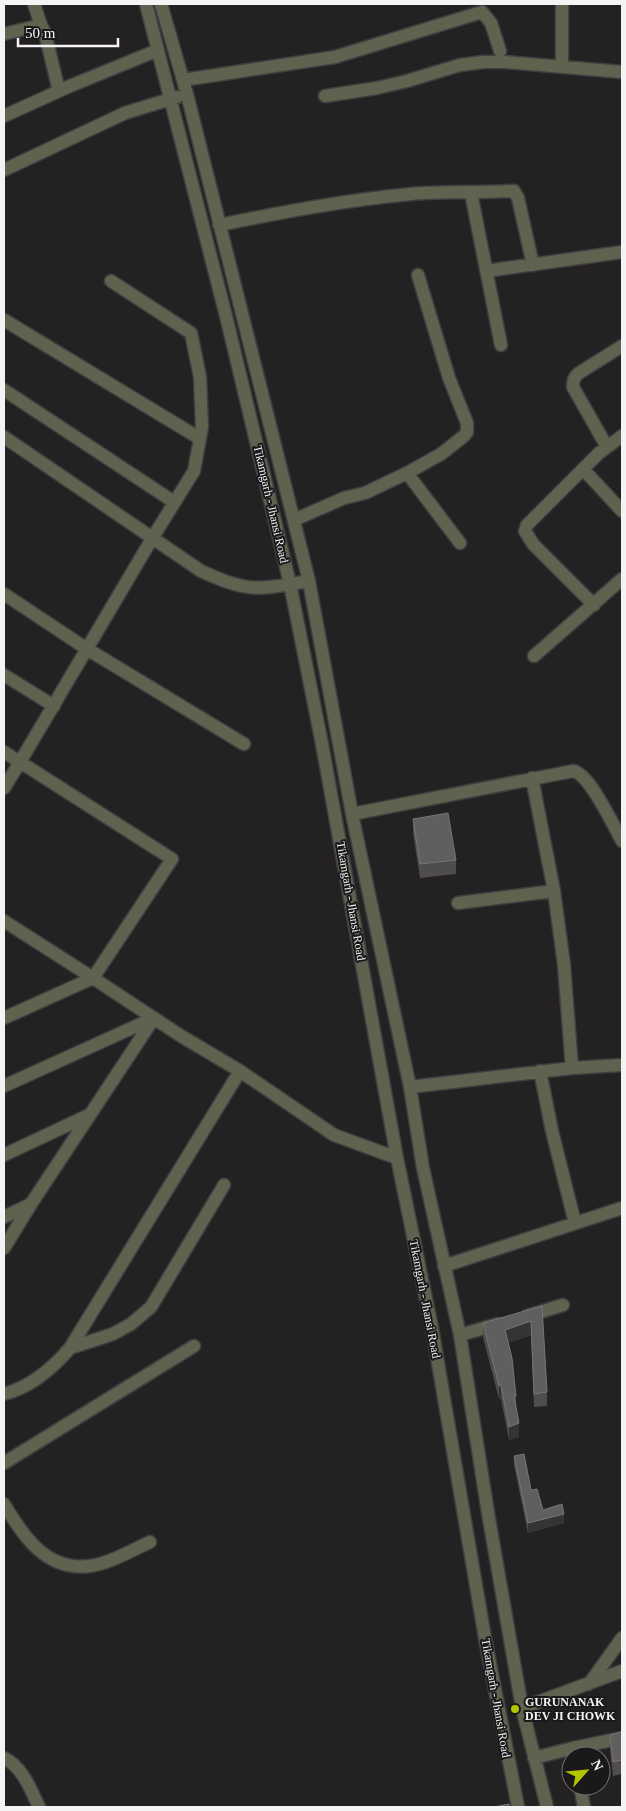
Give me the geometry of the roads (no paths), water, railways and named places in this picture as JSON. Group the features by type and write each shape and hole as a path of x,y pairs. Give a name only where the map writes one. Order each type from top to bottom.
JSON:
{"street":[{"path":"34,4 45,33 59,91"},
{"name":"Tikamgarh - Jhansi Road","path":"146,4 228,320 290,584 322,744 397,1158 432,1328 485,1638 518,1807"},
{"path":"161,4 187,94 218,225 309,581 352,814 410,1088 423,1168 460,1335 488,1513 522,1708 547,1807"},
{"path":"562,4 562,67"},
{"path":"183,80 336,57 480,8 491,23 500,51"},
{"path":"4,34 41,25"},
{"path":"4,116 158,50"},
{"path":"324,96 377,88 460,65 483,62 505,62 622,72"},
{"path":"4,170 125,113 187,94"},
{"path":"218,225 290,210 355,200 414,194 511,191 516,194 533,265"},
{"path":"471,193 501,346"},
{"path":"486,271 622,252"},
{"path":"294,520 344,498 365,493 407,473 441,454 464,436 468,428 449,378 418,275"},
{"path":"4,788 194,471 202,426 200,377 191,333 111,280"},
{"path":"4,320 200,438"},
{"path":"607,447 573,387 573,381 574,377 579,373 622,346"},
{"path":"4,390 174,502"},
{"path":"594,605 533,544 525,531 527,525 583,469 622,436"},
{"path":"4,437 201,571 220,580 244,587 262,587 309,581"},
{"path":"583,469 622,511"},
{"path":"407,473 460,543"},
{"path":"534,656 622,581"},
{"path":"4,594 88,649 244,744"},
{"path":"4,675 54,706"},
{"path":"4,752 172,859 93,978 4,1018"},
{"path":"352,814 573,771 579,772 590,783 622,841"},
{"path":"532,778 554,891 564,965 572,1068"},
{"path":"458,903 554,891"},
{"path":"5,924 240,1071 334,1135 397,1158"},
{"path":"4,1086 154,1018"},
{"path":"4,1248 30,1204 154,1018"},
{"path":"373,1025 396,1022"},
{"path":"410,1088 540,1071 622,1066"},
{"path":"4,1394 14,1392 31,1383 53,1367 70,1348 240,1071"},
{"path":"540,1071 552,1131 575,1223"},
{"path":"4,1155 90,1115"},
{"path":"70,1348 113,1334 131,1324 150,1307 224,1185"},
{"path":"4,1217 30,1204"},
{"path":"444,1266 622,1208"},
{"path":"460,1335 563,1305"},
{"path":"4,1463 194,1346"},
{"path":"4,1504 30,1543 44,1556 67,1564 89,1566 115,1558 150,1542"},
{"path":"588,1684 622,1638"},
{"path":"522,1708 622,1671"},
{"path":"595,1746 622,1738"},
{"path":"534,1758 561,1754"},
{"path":"4,1758 16,1768 30,1786 39,1807"}],"place":[{"name":"GURUNANAK DEV JI CHOWK","path":"515,1709"}]}
